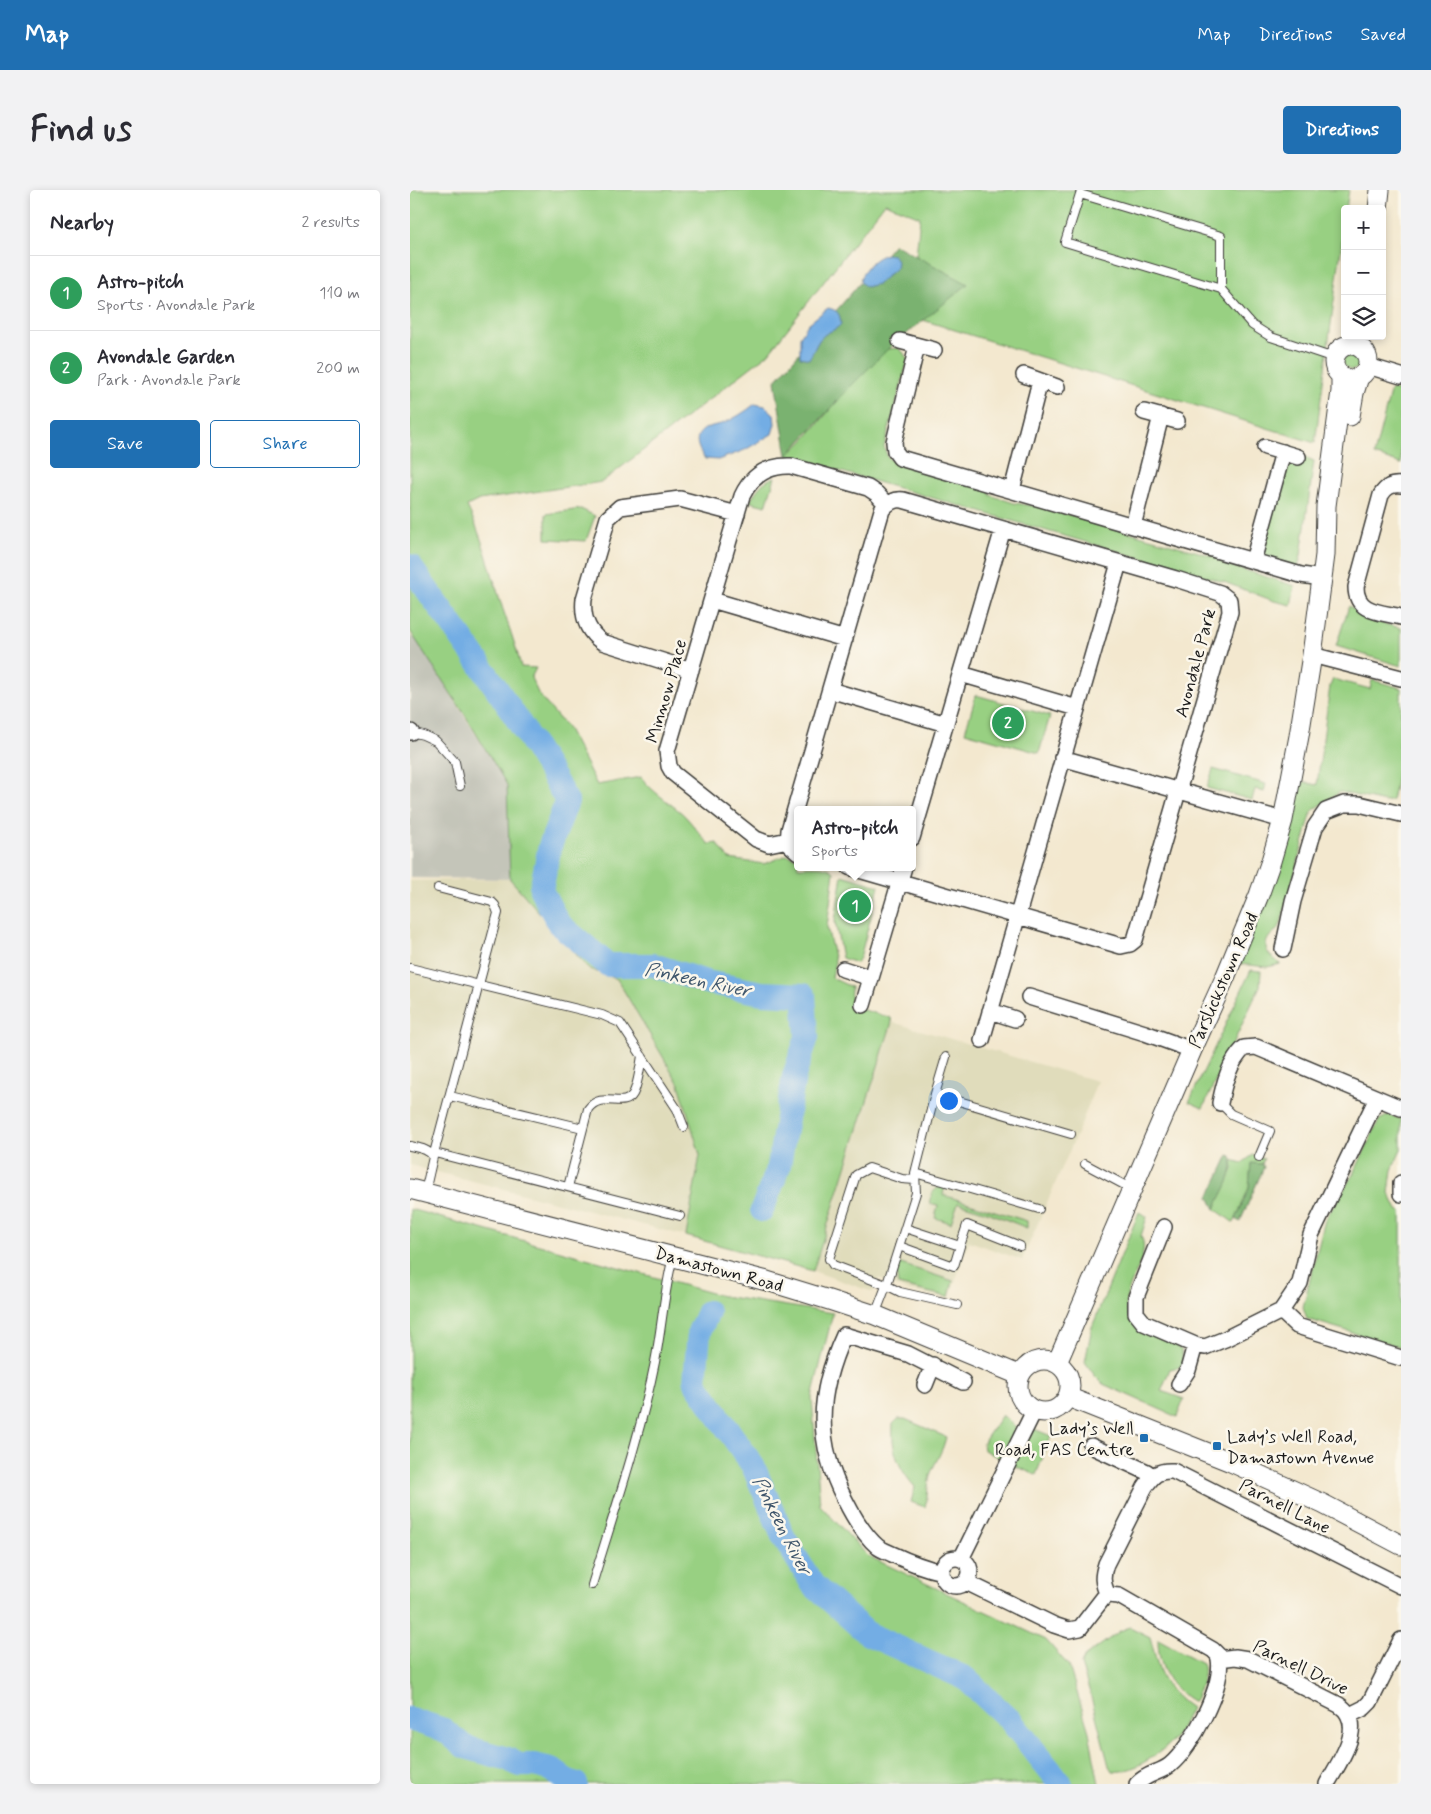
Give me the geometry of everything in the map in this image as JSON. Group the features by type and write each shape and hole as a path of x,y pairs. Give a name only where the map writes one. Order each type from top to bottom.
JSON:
{"street":[{"path":"1366,205 1368,190"},
{"path":"1378,205 1380,190"},
{"path":"900,341 934,350"},
{"path":"917,346 894,442 900,458 1301,575 1322,578"},
{"path":"1352,356 1401,376"},
{"name":"Parslickstown Road","path":"1057,1363 1260,895 1283,820 1312,655 1325,555 1338,506 1354,393 1352,356"},
{"path":"1024,375 1057,387"},
{"path":"1012,490 1040,381"},
{"path":"1144,412 1177,421"},
{"path":"1133,526 1161,416"},
{"path":"1265,447 1298,457"},
{"path":"1253,561 1283,452"},
{"name":"Minnow Place","path":"793,846 769,844 756,839 673,772 669,766 667,751 737,514 747,486 755,476 767,469 791,466 868,488 886,504"},
{"path":"1401,485 1392,485 1385,489 1381,496 1356,587 1356,596 1365,608 1401,617"},
{"path":"691,670 602,642 587,624 583,607 584,599 608,518 620,507 680,498 737,514"},
{"name":"Avondale Park","path":"863,871 1121,946 1130,944 1135,940 1230,612 1229,600 1220,593 903,500 897,499 886,504"},
{"path":"796,806 882,510 886,504"},
{"path":"916,825 1003,529"},
{"path":"982,1040 1016,916 1119,563"},
{"path":"712,600 845,639"},
{"path":"1312,655 1401,678"},
{"path":"961,674 1077,708"},
{"path":"830,690 946,724"},
{"path":"1062,758 1283,820"},
{"path":"1283,949 1292,901 1314,827 1326,811 1342,804 1352,804 1401,814"},
{"path":"793,846 789,830 794,813"},
{"path":"862,1004 903,871"},
{"path":"843,969 871,978"},
{"path":"1029,997 1145,1033 1192,1050"},
{"path":"990,1011 1014,1019"},
{"path":"1220,1103 1224,1084 1236,1057 1244,1048 1256,1047 1401,1108"},
{"path":"1164,1227 1136,1298 1136,1313 1144,1323 1195,1345 1206,1347 1281,1310 1300,1283 1310,1235 1377,1098"},
{"path":"1401,1183 1401,1194"},
{"name":"Damastown Road","path":"418,1191 767,1281 875,1315 1019,1375"},
{"path":"1281,1310 1297,1326 1401,1358"},
{"path":"942,1572 922,1568 879,1548 861,1527 835,1481 823,1439 823,1406 832,1361 844,1335 908,1354 933,1365 963,1382"},
{"path":"1179,1384 1188,1370 1195,1345"},
{"path":"1046,1360 1057,1363 1064,1369 1069,1378 1070,1388 1068,1397 1062,1405 1054,1410 1034,1411 1025,1405 1019,1396 1017,1386 1019,1375 1026,1366 1035,1361 1046,1360"},
{"path":"925,1386 933,1365"},
{"path":"1068,1397 1231,1462 1323,1504 1401,1545"},
{"path":"962,1559 1034,1411"},
{"path":"1092,1446 1152,1476 1106,1564 1102,1581 1108,1595"},
{"name":"Parnell Lane","path":"1152,1476 1164,1470 1173,1471 1401,1586"},
{"path":"952,1558 962,1559 970,1569 969,1578 958,1586 945,1581 942,1572 943,1567 952,1558"},
{"path":"966,1582 1054,1625 1069,1630 1080,1628 1100,1600 1108,1595 1118,1596 1213,1650 1218,1655 1220,1665 1217,1686 1190,1742 1169,1766 1144,1777 1137,1784"},
{"path":"1350,1715 1364,1708 1370,1702 1401,1640"},
{"name":"Parnell Drive","path":"1219,1660 1235,1657 1248,1659 1346,1710 1350,1715 1352,1723 1350,1740 1327,1784"}],"lane":[{"path":"1221,290 1221,236 1080,194 1065,242 1221,290 1252,325 1270,337 1352,356"},
{"path":"410,732 436,741 455,762 460,786"},
{"path":"418,1191 434,1155 498,913 492,902 438,888"},
{"path":"410,968 612,1018 620,1023 642,1056 677,1110 684,1127"},
{"path":"568,1187 588,1109 592,1103 602,1099 622,1101 628,1099 633,1094 642,1056"},
{"path":"875,1315 916,1193 915,1176 946,1057"},
{"path":"935,1094 1071,1134"},
{"path":"450,1096 583,1128"},
{"path":"1220,1103 1231,1114 1270,1131 1259,1157"},
{"path":"410,1146 426,1150 434,1155 680,1216"},
{"path":"1085,1164 1132,1189"},
{"path":"957,1305 900,1292 833,1265 830,1259 856,1175 869,1168 902,1179 915,1176 1038,1209"},
{"path":"899,1246 954,1266 967,1225 1020,1246"},
{"path":"905,1228 960,1246"},
{"path":"592,1585 643,1412 655,1361 673,1256"}],"shaded area":[{"path":"410,635 419,643 507,785 510,879 410,878"},
{"path":"510,879 589,969 617,979 685,1094 700,1155 686,1236 410,1165 410,881"},
{"path":"892,1022 1097,1081 1082,1122 1022,1260 969,1241 949,1299 905,1290 879,1278 873,1292 813,1271"}],"green space":[{"path":"410,190 1349,190 1347,205 1341,205 1341,249 1315,443 910,316 920,217 885,203 768,354 602,482 479,500 467,506 485,552 521,667 536,668 531,678 539,695 568,729 597,785 641,777 655,792 683,814 709,844 717,843 729,859 764,864 787,855 794,857 794,871 834,872 827,927 835,961 832,978 851,987 850,1006 891,1018 892,1022 813,1271 686,1236 700,1155 679,1084 617,979 589,969 510,879 507,785 465,715 410,631"},
{"path":"894,244 968,284 888,349 848,389 787,456 775,381"},
{"path":"898,348 908,360 884,447 888,458 899,464 990,491 990,495 1014,503 1042,507 1230,561 1229,565 1295,586 1291,605 1274,601 1224,582 787,456 803,441 848,389 888,349"},
{"path":"1352,352 1358,355 1361,361 1358,367 1352,370 1346,367 1343,361 1346,355"},
{"path":"1391,389 1401,392 1401,464 1374,455"},
{"path":"1302,456 1314,461 1298,568 1260,554 1284,470 1293,464 1298,465"},
{"path":"775,477 766,506 750,502 760,486"},
{"path":"581,509 595,516 586,541 546,539 546,514"},
{"path":"1349,606 1366,616 1365,619 1401,628 1401,666 1336,646"},
{"path":"1333,679 1370,689 1372,680 1401,688 1399,759 1392,800 1385,802 1340,792 1312,811 1280,925 1266,944 1270,956 1281,964 1267,967 1240,964 1299,781 1317,785 1330,686"},
{"path":"976,695 1050,716 1039,753 965,732"},
{"path":"1213,769 1266,784 1264,792 1255,789 1252,800 1207,788"},
{"path":"842,875 879,886 860,958 856,963 842,958 835,921"},
{"path":"1251,970 1261,971 1260,986 1203,1108 1189,1102"},
{"path":"1389,1115 1401,1119 1401,1150 1392,1170 1389,1193 1397,1210 1401,1212 1401,1347 1307,1319 1303,1307 1325,1220 1355,1171 1379,1120"},
{"path":"1229,1155 1231,1156 1232,1170 1228,1183 1215,1209 1209,1197"},
{"path":"1253,1155 1264,1159 1262,1164 1251,1164 1249,1188 1234,1223 1215,1209 1233,1169 1232,1160 1242,1163"},
{"path":"1251,1163 1262,1164 1264,1167 1240,1222 1236,1219 1249,1188"},
{"path":"945,1186 943,1195 1027,1221 1027,1228 958,1203 951,1223 935,1218 938,1205 929,1203 930,1199 936,1189"},
{"path":"410,1209 722,1296 833,1313 812,1397 820,1505 868,1556 1046,1640 1069,1666 1089,1732 1099,1784 410,1784"},
{"path":"1139,1212 1147,1217 1141,1236 1144,1246 1142,1257 1128,1292 1126,1304 1128,1315 1141,1329 1181,1349 1184,1364 1170,1369 1161,1391 1184,1399 1177,1417 1103,1384 1085,1362 1092,1327"},
{"path":"898,1263 953,1281 949,1297 898,1285 896,1268"},
{"path":"1002,1415 1016,1427 1001,1459 984,1450 983,1443"},
{"path":"898,1419 905,1419 946,1437 930,1475 925,1507 911,1502 915,1487 904,1473 897,1458 893,1442 893,1424"},
{"path":"1034,1429 1051,1436 1036,1475 1012,1465 1026,1437"},
{"path":"1130,1627 1150,1637 1159,1668 1167,1685 1173,1693 1191,1708 1178,1733 1156,1755 1138,1766 1120,1771 1112,1771 1081,1665 1084,1657 1120,1631"},
{"path":"1158,1639 1202,1663 1203,1678 1194,1702 1178,1690 1167,1675 1160,1658"}],"water":[{"path":"886,254 893,255 897,260 896,268 878,284 866,287 860,282 866,268 877,258"},
{"path":"828,308 838,313 841,324 821,338 809,359 800,357 800,337 808,324"},
{"path":"755,404 765,406 774,414 775,424 772,434 745,450 718,460 705,459 697,442 700,433 709,427 732,419"}],"waterway":[{"name":"Pinkeen River","path":"410,566 512,711 567,801 550,846 541,890 559,924 608,965 653,965 706,982 762,993 804,995 807,1037 794,1076 779,1166 762,1210"},
{"name":"Pinkeen River","path":"708,1312 699,1332 695,1382 753,1466 783,1536 813,1585 868,1634 965,1678 1010,1720 1061,1784"},
{"path":"410,1719 444,1730 465,1747 508,1759 519,1765 534,1765 551,1769 566,1780 576,1784"}],"place":[{"name":"Avondale Garden","path":"1008,723"},
{"name":"Astro-pitch","path":"855,906"},
{"name":"Lady’s Well Road, FAS Centre","path":"1144,1438"},
{"name":"Lady’s Well Road, Damastown Avenue","path":"1217,1446"}]}
